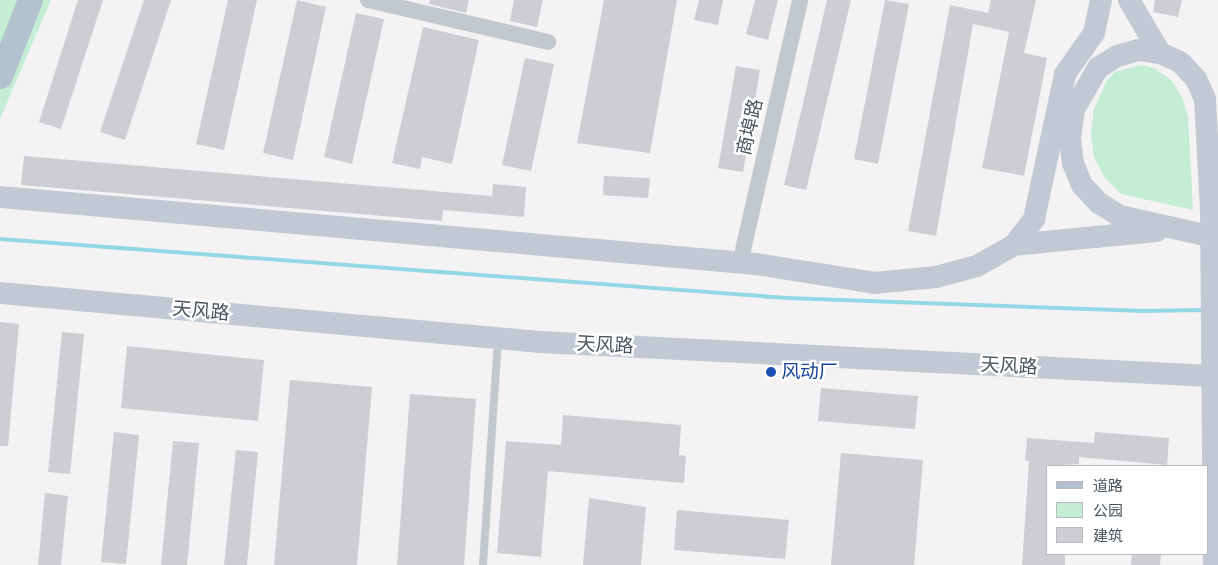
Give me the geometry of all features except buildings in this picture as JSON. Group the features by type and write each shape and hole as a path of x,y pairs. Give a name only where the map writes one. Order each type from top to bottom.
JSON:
{"main road":[{"path":"0,76 30,0"},
{"path":"1098,68 1094,32 1101,0"},
{"path":"1129,0 1160,53"},
{"path":"1014,245 1034,219 1042,195 1065,74 1094,32"},
{"path":"1214,565 1211,376 1212,336 1211,211 1205,99 1196,78 1180,62 1160,53 1131,52 1098,68 1085,86 1073,116 1073,163 1082,185 1099,204 1120,216 1177,230 1218,238"},
{"path":"0,197 740,263 874,283 936,277 969,268 1014,245 1177,230"},
{"name":"天风路","path":"0,293 498,338 1211,376"}],"street":[{"path":"368,0 548,42"},
{"name":"商埠路","path":"740,263 800,0"}],"lane":[{"path":"483,565 498,338"}],"green space":[{"path":"0,0 51,0 0,119"},
{"path":"1141,65 1154,68 1171,80 1182,97 1188,116 1193,210 1121,194 1105,178 1094,157 1091,134 1094,109 1106,82 1115,72"}],"waterway":[{"path":"0,239 787,298 1138,311 1206,310"}],"place":[{"name":"风动厂","path":"771,372"}]}
